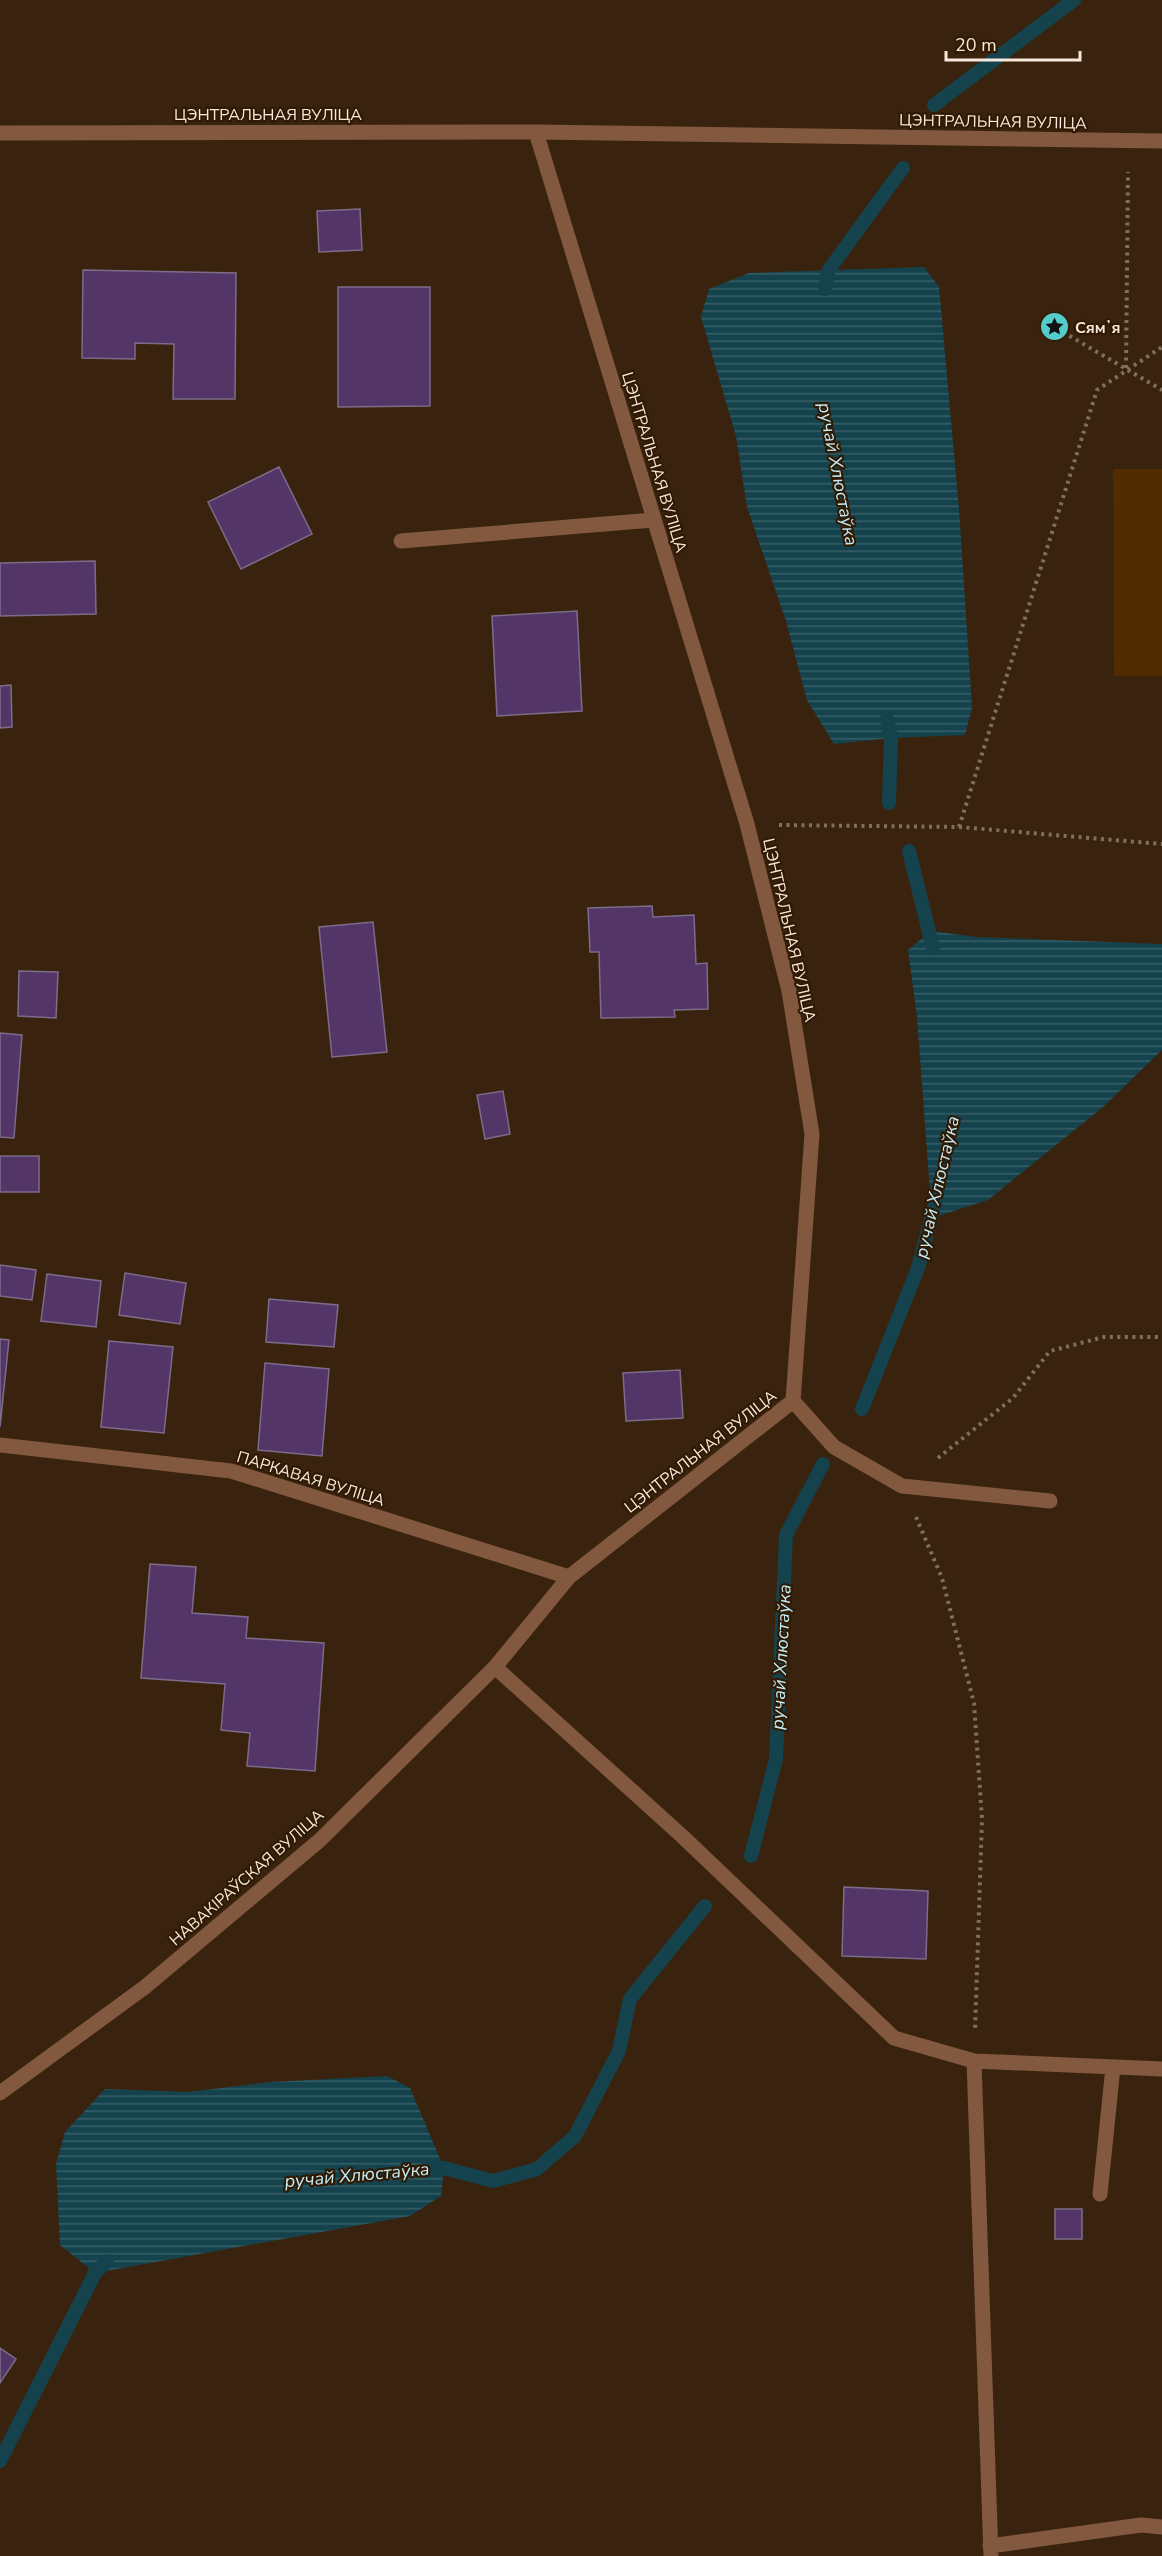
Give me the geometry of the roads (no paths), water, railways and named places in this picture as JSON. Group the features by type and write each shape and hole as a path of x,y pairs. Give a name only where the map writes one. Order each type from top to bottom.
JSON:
{"street":[{"name":"ЦЭНТРАЛЬНАЯ ВУЛІЦА","path":"495,1667 569,1577 793,1401 812,1134 789,991 747,824 536,132"},
{"name":"ЦЭНТРАЛЬНАЯ ВУЛІЦА","path":"0,133 536,132 1162,141"},
{"path":"401,542 653,520"},
{"path":"793,1401 834,1447 902,1486 1050,1501"},
{"name":"ПАРКАВАЯ ВУЛІЦА","path":"0,1445 231,1472 569,1577"},
{"path":"495,1667 691,1844 894,2038 974,2061 1162,2069"},
{"name":"НАВАКІРАЎСКАЯ ВУЛІЦА","path":"0,2093 145,1987 320,1840 495,1667"},
{"path":"974,2061 990,2551 1112,2528 1140,2525 1162,2527"},
{"path":"1100,2194 1113,2067"}],"water":[{"path":"924,267 939,287 959,509 972,708 965,735 891,738 834,744 807,700 786,621 747,507 736,436 701,317 709,289 749,273"},
{"path":"931,931 976,937 1162,944 1162,1050 1103,1107 988,1200 932,1218 917,1017 908,950"},
{"path":"387,2076 410,2088 444,2168 441,2196 410,2216 95,2273 60,2245 56,2164 65,2132 105,2089 189,2092 271,2082"}],"waterway":[{"name":"ручай Хлюстаўка","path":"934,105 1074,0"},
{"name":"ручай Хлюстаўка","path":"825,289 828,271 903,168"},
{"name":"ручай Хлюстаўка","path":"887,719 891,738 889,803"},
{"name":"ручай Хлюстаўка","path":"909,851 933,948"},
{"name":"ручай Хлюстаўка","path":"862,1409 918,1268 936,1200"},
{"name":"ручай Хлюстаўка","path":"751,1856 776,1759 786,1535 823,1464"},
{"name":"ручай Хлюстаўка","path":"426,2169 444,2168 493,2181 537,2169 575,2136 619,2051 630,1999 705,1906"},
{"name":"ручай Хлюстаўка","path":"0,2461 95,2273 107,2261"}],"place":[{"name":"Сямʼя","path":"1054,327"}]}
